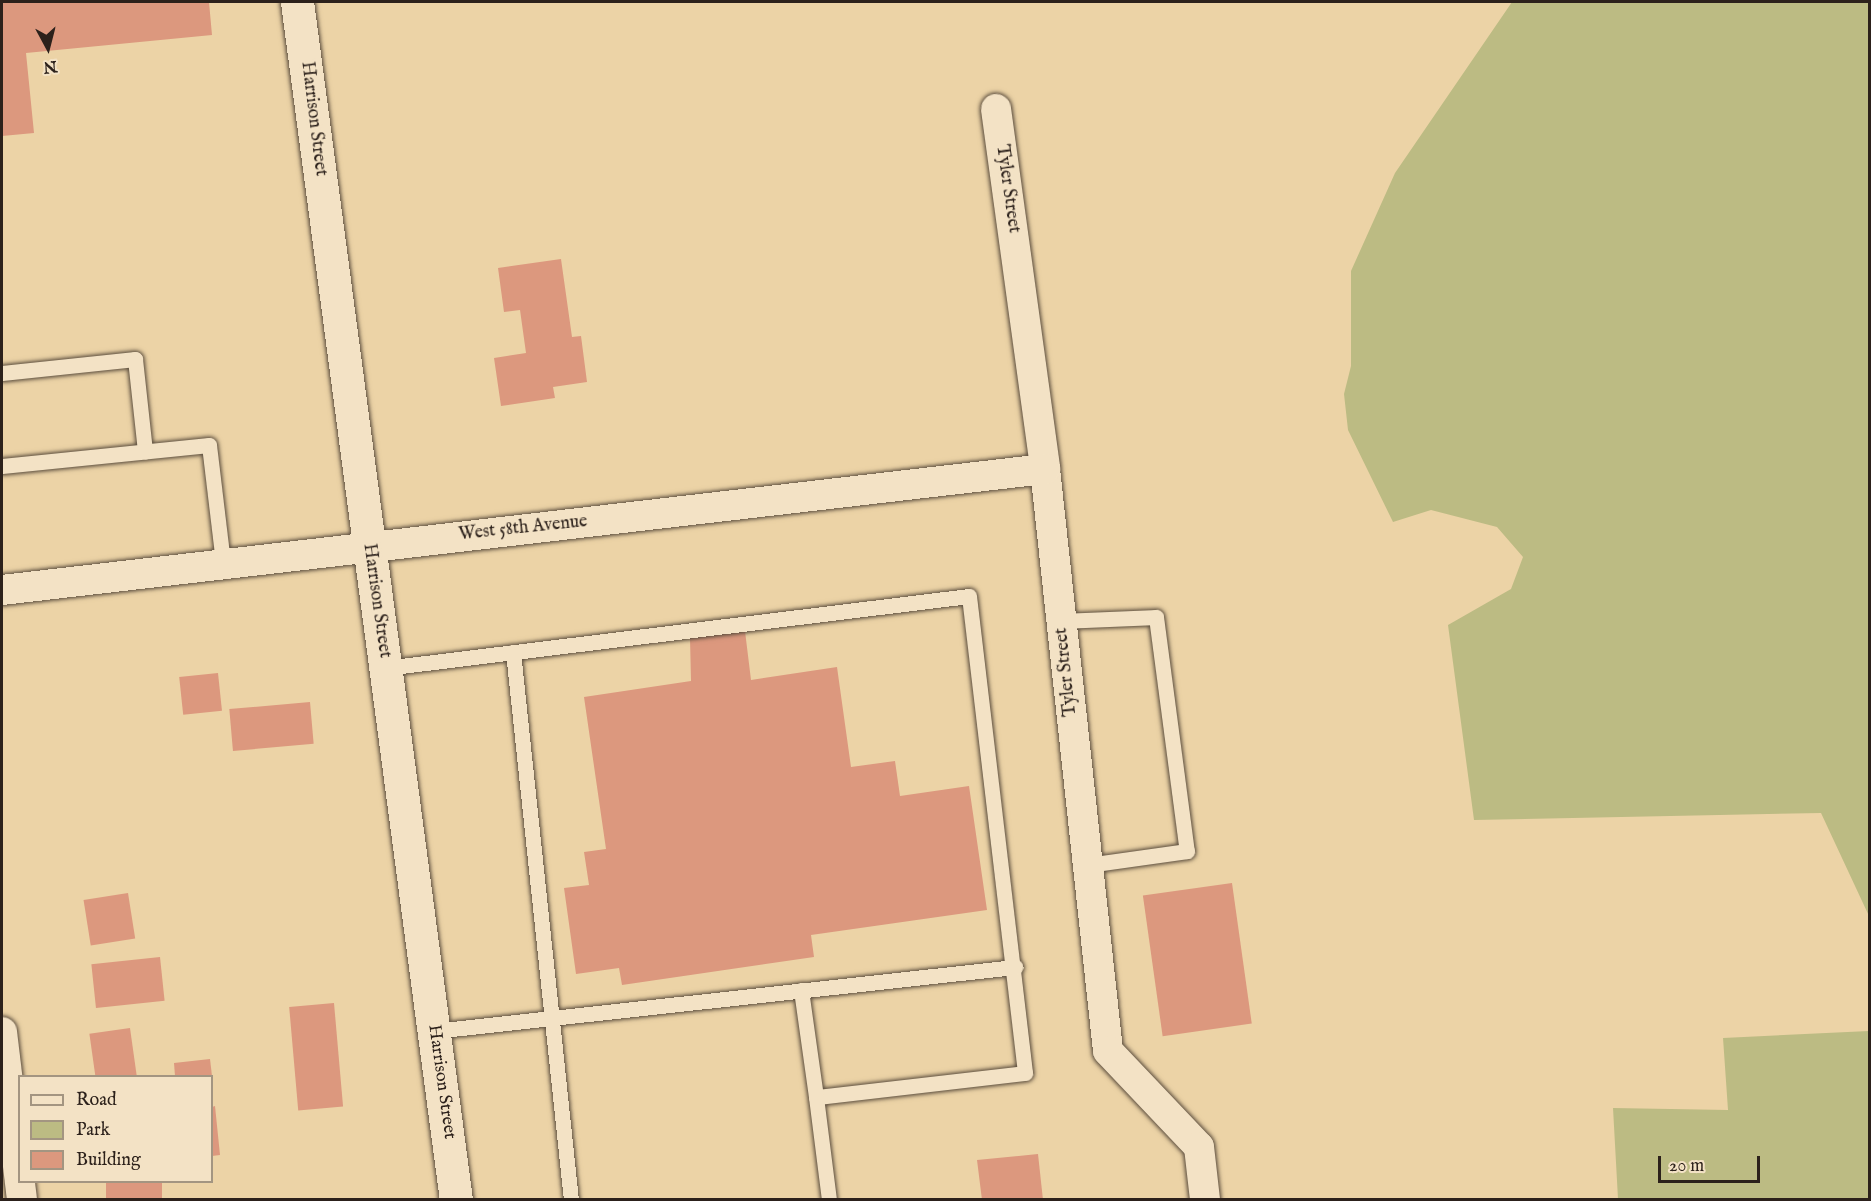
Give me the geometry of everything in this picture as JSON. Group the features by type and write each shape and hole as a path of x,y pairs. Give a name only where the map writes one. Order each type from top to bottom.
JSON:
{"street":[{"name":"Harrison Street","path":"297,2 456,1200"},
{"name":"Tyler Street","path":"996,109 1045,469 1108,1051 1199,1147 1205,1200"},
{"name":"West 58th Avenue","path":"2,590 1045,469"},
{"path":"2,1032 18,1166"},
{"path":"20,1183 22,1200"}],"lane":[{"path":"2,373 135,359 145,451"},
{"path":"2,466 209,445 223,564"},
{"path":"385,668 969,596 1015,967 1024,1073 816,1097"},
{"path":"1062,621 1156,617 1187,851 1088,865"},
{"path":"513,652 572,1200"},
{"path":"434,1031 1015,967"},
{"path":"801,990 829,1200"}],"green space":[{"path":"1512,2 1869,2 1869,916 1821,813 1474,820 1448,625 1511,589 1523,557 1497,527 1431,510 1393,522 1348,430 1344,394 1351,366 1351,271 1395,173"},
{"path":"1869,1031 1869,1199 1618,1199 1613,1108 1728,1110 1723,1038"}],"building":[{"path":"2,2 209,2 212,35 26,53 34,133 2,136"},
{"path":"561,259 572,337 581,336 587,382 553,387 555,398 501,406 494,358 526,353 520,310 504,312 498,268"},
{"path":"745,631 751,680 837,667 851,767 895,761 900,796 969,786 987,910 811,935 814,957 622,985 619,968 576,974 564,888 589,885 584,852 606,849 584,697 691,681 690,638"},
{"path":"218,673 222,711 183,715 179,677"},
{"path":"310,702 314,744 233,751 229,709"},
{"path":"1232,883 1252,1024 1163,1036 1143,896"},
{"path":"128,893 135,938 91,945 84,900"},
{"path":"160,957 165,1001 96,1008 91,964"},
{"path":"334,1003 343,1107 298,1111 289,1007"},
{"path":"130,1028 137,1075 95,1075 89,1034"},
{"path":"210,1059 212,1075 175,1075 174,1063"},
{"path":"215,1106 220,1155 213,1156 213,1107"},
{"path":"1038,1154 1043,1200 982,1200 977,1160"},
{"path":"106,1183 162,1183 162,1200 106,1200"}]}
